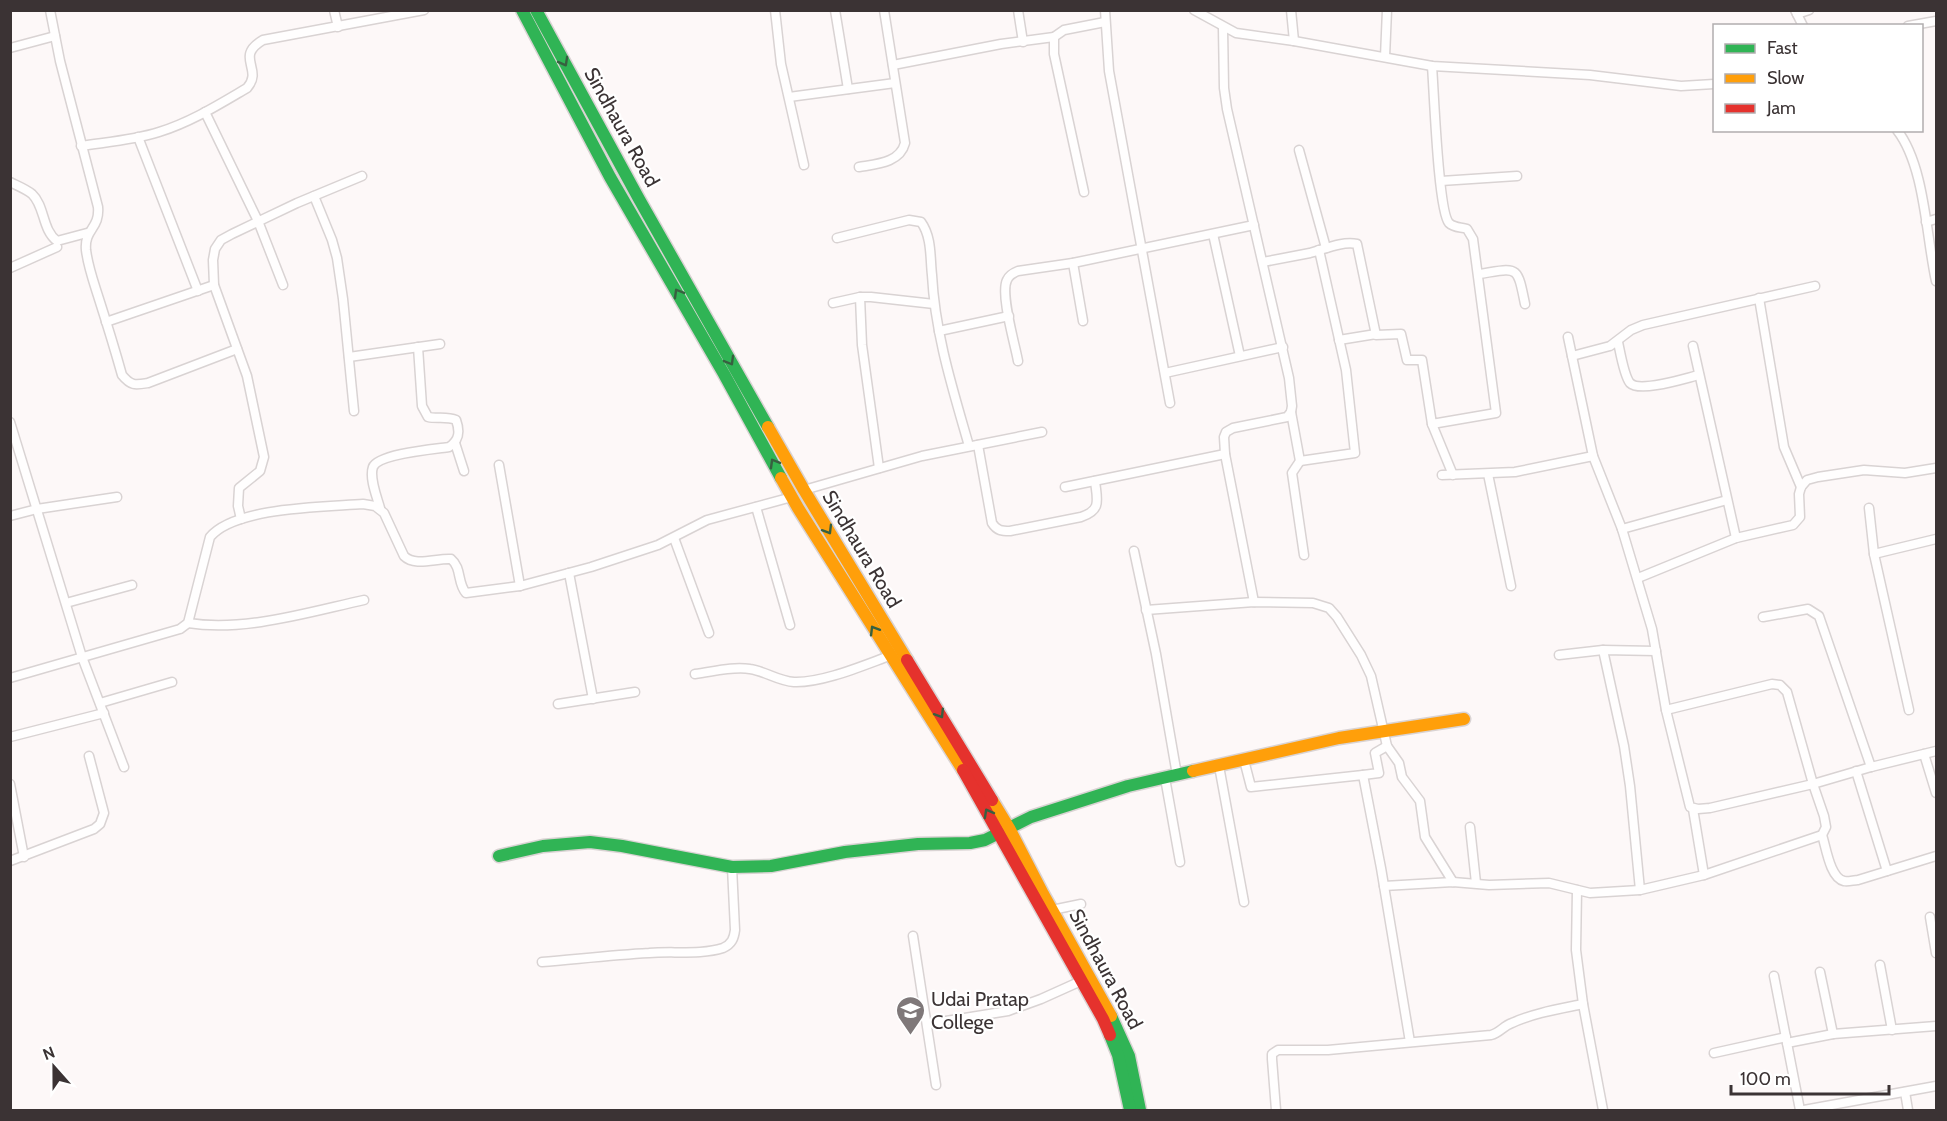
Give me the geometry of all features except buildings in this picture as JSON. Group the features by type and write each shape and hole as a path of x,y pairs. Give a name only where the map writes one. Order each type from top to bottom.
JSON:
{"street":[{"path":"10,182 33,195 52,238 57,241 87,234 96,224 99,217 98,207 81,146 50,10"},
{"path":"334,10 338,27"},
{"path":"81,146 138,137 185,123 247,88 253,77 249,57 251,50 263,40 424,10"},
{"path":"522,10 610,177 675,287 792,497 881,642 892,655 970,781 1004,831 1102,1019 1118,1055 1130,1110"},
{"name":"Sindhaura Road","path":"536,10 639,200 804,490 1052,910 1118,1029 1129,1056 1140,1110"},
{"path":"775,10 781,64 804,165"},
{"path":"835,10 848,89"},
{"path":"859,167 885,162 898,156 903,151 905,143 884,10"},
{"path":"1018,10 1023,42"},
{"path":"1105,10 1109,71 1170,403"},
{"path":"1194,10 1223,28 1236,33 1432,66 1590,75 1681,86 1713,84"},
{"path":"1291,10 1294,41"},
{"path":"1385,57 1387,10"},
{"path":"1796,12 1809,10"},
{"path":"1919,24 1936,21"},
{"path":"892,65 1054,37 1064,30 1105,22"},
{"path":"1223,28 1224,88 1227,109 1283,347 1292,396 1291,412 1300,461 1292,473 1304,555"},
{"path":"10,48 55,36"},
{"path":"1054,37 1054,54 1084,192"},
{"path":"1432,66 1441,182 1448,222 1452,226 1467,229 1471,233 1479,274 1496,413 1432,424"},
{"path":"789,97 895,83"},
{"path":"205,112 258,221 283,285"},
{"path":"1898,132 1906,142 1916,168 1936,281"},
{"path":"138,137 198,291"},
{"path":"1299,150 1322,249 1346,370 1355,453 1300,461"},
{"path":"241,519 238,506 239,488 260,471 264,457 247,375 214,285 215,249 221,240 258,221 362,176"},
{"path":"1441,182 1517,176"},
{"path":"315,196 337,258 344,299 354,411"},
{"path":"1926,222 1936,219"},
{"path":"837,238 909,220 921,222 930,247 934,304 949,376 973,446 995,528 1010,531 1091,513 1097,502 1095,481"},
{"path":"1018,361 1004,293 1006,281 1010,275 1032,268 1073,264 1254,225"},
{"path":"87,234 86,251 123,375 129,384 148,382 237,350"},
{"path":"1213,234 1240,357"},
{"path":"1263,262 1342,244 1357,244 1376,334"},
{"path":"10,268 57,247"},
{"path":"1073,264 1083,321"},
{"path":"1479,274 1511,270 1517,273 1520,277 1525,304"},
{"path":"106,322 214,285"},
{"path":"1572,356 1610,346 1631,330 1643,325 1815,286"},
{"path":"860,297 862,345 879,468"},
{"path":"833,303 860,297 934,304"},
{"path":"1759,298 1784,447 1801,487"},
{"path":"939,331 1009,316"},
{"path":"1339,340 1376,334 1401,334 1407,360 1422,360 1432,424 1453,474"},
{"path":"1568,337 1593,456 1622,529 1652,628 1666,710 1688,803 1693,809 1704,875"},
{"path":"1618,342 1627,377 1630,383 1638,387 1660,385 1699,375"},
{"path":"349,357 440,344"},
{"path":"1693,346 1736,538"},
{"path":"418,347 424,412 428,417 434,419 451,417 456,420 459,431 455,443 464,471"},
{"path":"1165,373 1283,347"},
{"path":"1254,602 1225,454 1224,437 1226,432 1233,428 1278,420 1287,417 1291,412"},
{"path":"10,422 82,657 124,767"},
{"path":"804,490 879,468 1042,432"},
{"path":"455,443 449,447 390,456 376,462 373,466 373,479 380,508 408,561 451,559 456,563 460,582 466,593 520,586 569,573 658,545 707,520 792,497"},
{"path":"1065,487 1225,454"},
{"path":"1442,475 1515,472 1593,456"},
{"path":"499,465 520,586"},
{"path":"1638,578 1736,538 1793,525 1800,518 1799,494 1807,480 1830,474 1864,470 1905,473 1936,468"},
{"path":"1488,474 1511,586"},
{"path":"10,516 37,509 117,497"},
{"path":"1622,529 1727,500"},
{"path":"10,678 180,629 188,623 210,537 217,528 265,513 363,504 380,508"},
{"path":"756,507 790,625"},
{"path":"1869,508 1874,554 1909,710"},
{"path":"674,538 709,633"},
{"path":"1874,554 1936,539"},
{"path":"1134,550 1146,610 1171,776 1180,862"},
{"path":"569,573 593,699"},
{"path":"66,603 132,585"},
{"path":"188,623 204,626 231,625 364,600"},
{"path":"1146,610 1254,602 1312,603 1323,605 1333,612 1361,654 1371,676 1387,746 1400,763 1402,777 1420,801 1425,837 1453,882"},
{"path":"1762,617 1808,609 1819,616 1871,766"},
{"path":"1559,655 1603,650 1656,651"},
{"path":"1603,650 1624,746 1640,890"},
{"path":"695,674 741,668 785,681 797,682 838,674 892,655"},
{"path":"100,703 172,682"},
{"path":"1666,710 1772,684 1780,685 1787,692 1824,816 1826,827 1822,835 1830,864 1837,878 1845,882 1936,856"},
{"path":"558,705 634,692"},
{"path":"10,737 104,713"},
{"path":"499,856 543,846 590,842 732,867 771,866 845,852 918,844 969,843 985,840 1030,817 1128,786 1340,738 1464,719"},
{"path":"1244,760 1251,787 1379,773 1375,753 1387,746"},
{"path":"1693,809 1710,808 1813,784 1871,766 1936,751"},
{"path":"1924,754 1936,794"},
{"path":"10,861 94,830 100,824 104,813 89,756"},
{"path":"1219,766 1244,902"},
{"path":"1856,771 1887,871"},
{"path":"1363,775 1410,1042"},
{"path":"10,784 24,857"},
{"path":"1470,827 1476,883"},
{"path":"1384,886 1453,882 1489,885 1549,883 1590,893 1640,890 1704,875 1822,835"},
{"path":"542,962 723,948 734,939 735,930 732,867"},
{"path":"1577,890 1576,950 1583,1004 1603,1110"},
{"path":"1052,910 1081,904"},
{"path":"1930,917 1936,953"},
{"path":"913,936 936,1085"},
{"path":"1880,965 1892,1030"},
{"path":"1820,972 1833,1034"},
{"path":"1774,976 1802,1110 1936,1086"},
{"path":"927,1024 1021,1007 1081,981"},
{"path":"1276,1110 1272,1054 1278,1050 1328,1050 1491,1035 1498,1033 1511,1023 1539,1013 1583,1004"},
{"path":"1714,1053 1833,1034 1936,1026"},
{"path":"1905,1092 1908,1110"}],"traffic: fast":[{"path":"522,10 610,177 724,374 781,478"},
{"path":"536,10 639,199 768,427"},
{"path":"499,856 543,846 590,842 732,867 771,866 845,852 918,844 970,843 985,840 1031,817 1128,786 1193,771"},
{"path":"1111,1016 1129,1056 1140,1110"},
{"path":"1110,1035 1118,1055 1130,1110"}],"traffic: slow":[{"path":"768,427 907,660"},
{"path":"781,478 963,770"},
{"path":"1193,771 1339,738 1464,719"},
{"path":"992,800 1111,1016"}],"traffic: jam":[{"path":"907,660 992,800"},
{"path":"963,770 1110,1035"}],"place":[{"name":"Udai Pratap College","path":"910,1036"}]}
